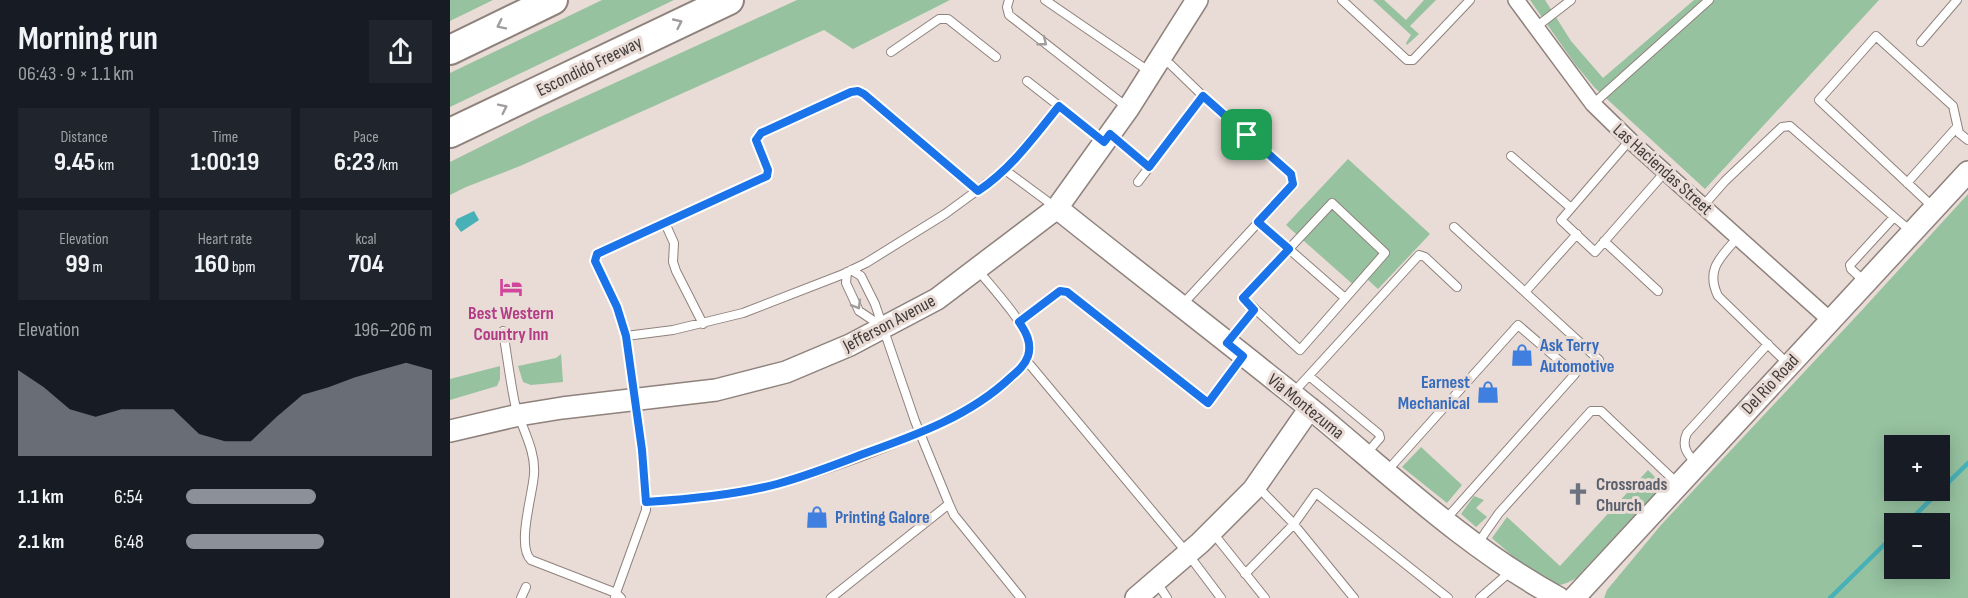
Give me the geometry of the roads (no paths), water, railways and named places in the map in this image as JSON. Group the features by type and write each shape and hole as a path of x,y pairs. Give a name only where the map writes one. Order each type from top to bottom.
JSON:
{"highway":[{"path":"450,50 553,0"},
{"name":"Escondido Freeway","path":"450,133 729,0"}],"street":[{"name":"Jefferson Avenue","path":"450,430 562,408 716,390 786,372 850,345 937,299 1057,208 1128,109 1197,0"},
{"name":"Las Haciendas Street","path":"1516,0 1593,104 1830,320"},
{"name":"Del Rio Road","path":"1574,598 1968,172"},
{"name":"Via Montezuma","path":"1057,208 1310,408 1444,520 1511,570 1559,598"},
{"path":"1136,598 1161,590 1188,554 1256,485 1310,408"}],"lane":[{"path":"1009,0 1007,7 1009,15 1128,109"},
{"path":"1045,0 1155,67 1170,64 1291,174 1293,184 1181,306"},
{"path":"1342,0 1407,60 1413,60 1470,0"},
{"path":"1536,27 1571,0"},
{"path":"1593,104 1709,0"},
{"path":"1921,42 1957,0"},
{"path":"891,52 939,19 948,19 996,57"},
{"path":"1934,208 1819,100 1876,36 1953,106 1959,133 1968,141"},
{"path":"1027,81 1059,106 1149,167"},
{"path":"503,331 519,415 528,440 535,472 524,542 527,556 531,560 617,596 643,518 646,502 626,336 617,307 595,261 597,254 767,176 768,170 756,140 761,133 851,92 858,91 864,94 978,191"},
{"path":"1138,182 1203,96"},
{"path":"626,336 703,324 743,314 849,271 901,242 978,191 1005,170 1059,106"},
{"path":"1703,206 1725,181 1782,127 1790,126 1912,232"},
{"path":"1907,183 1958,127"},
{"path":"1630,140 1562,220 1595,252 1665,172"},
{"path":"1511,156 1571,208"},
{"path":"1005,170 1057,208"},
{"path":"1332,203 1385,253 1345,298 1300,350 1243,298 1332,203"},
{"path":"1865,282 1851,270 1850,265 1894,217"},
{"path":"1258,222 1345,298"},
{"path":"665,223 674,243 675,271 703,324"},
{"path":"1454,227 1599,360"},
{"path":"1525,292 1577,234"},
{"path":"1738,237 1715,265 1713,286 1718,296 1789,365"},
{"path":"1604,241 1658,291"},
{"path":"1292,394 1419,255 1425,257 1457,287"},
{"path":"646,502 724,494 777,484 818,471 921,433 959,415 997,390 1023,366 1029,343 1019,322 977,269"},
{"path":"849,271 861,276 884,328 921,433 954,515 1021,598"},
{"path":"849,271 846,283 859,311 884,328"},
{"path":"1019,322 1060,291 1067,292 1208,403 1254,310"},
{"path":"1386,472 1518,325 1575,374 1444,520"},
{"path":"1697,464 1685,448 1684,440 1687,433 1768,344"},
{"path":"1026,360 1188,554 1221,598"},
{"path":"1308,375 1379,434 1380,438 1366,455"},
{"path":"1477,545 1499,513 1591,411 1601,411 1678,484"},
{"path":"1256,485 1294,524 1354,598"},
{"path":"1245,573 1294,524 1316,493 1448,598"},
{"path":"831,598 949,504"},
{"path":"1212,532 1265,598"},
{"path":"1480,598 1511,570"},
{"path":"521,598 526,587"}],"water":[{"path":"474,211 479,220 461,232 455,224 457,219"}],"waterway":[{"path":"1917,513 1968,463"},
{"path":"1830,598 1884,545"}],"place":[{"name":"Best Western Country Inn","path":"511,287"},
{"name":"Ask Terry Automotive","path":"1522,355"},
{"name":"Earnest Mechanical","path":"1488,392"},
{"name":"Crossroads Church","path":"1578,494"},
{"name":"Printing Galore","path":"817,517"}]}
